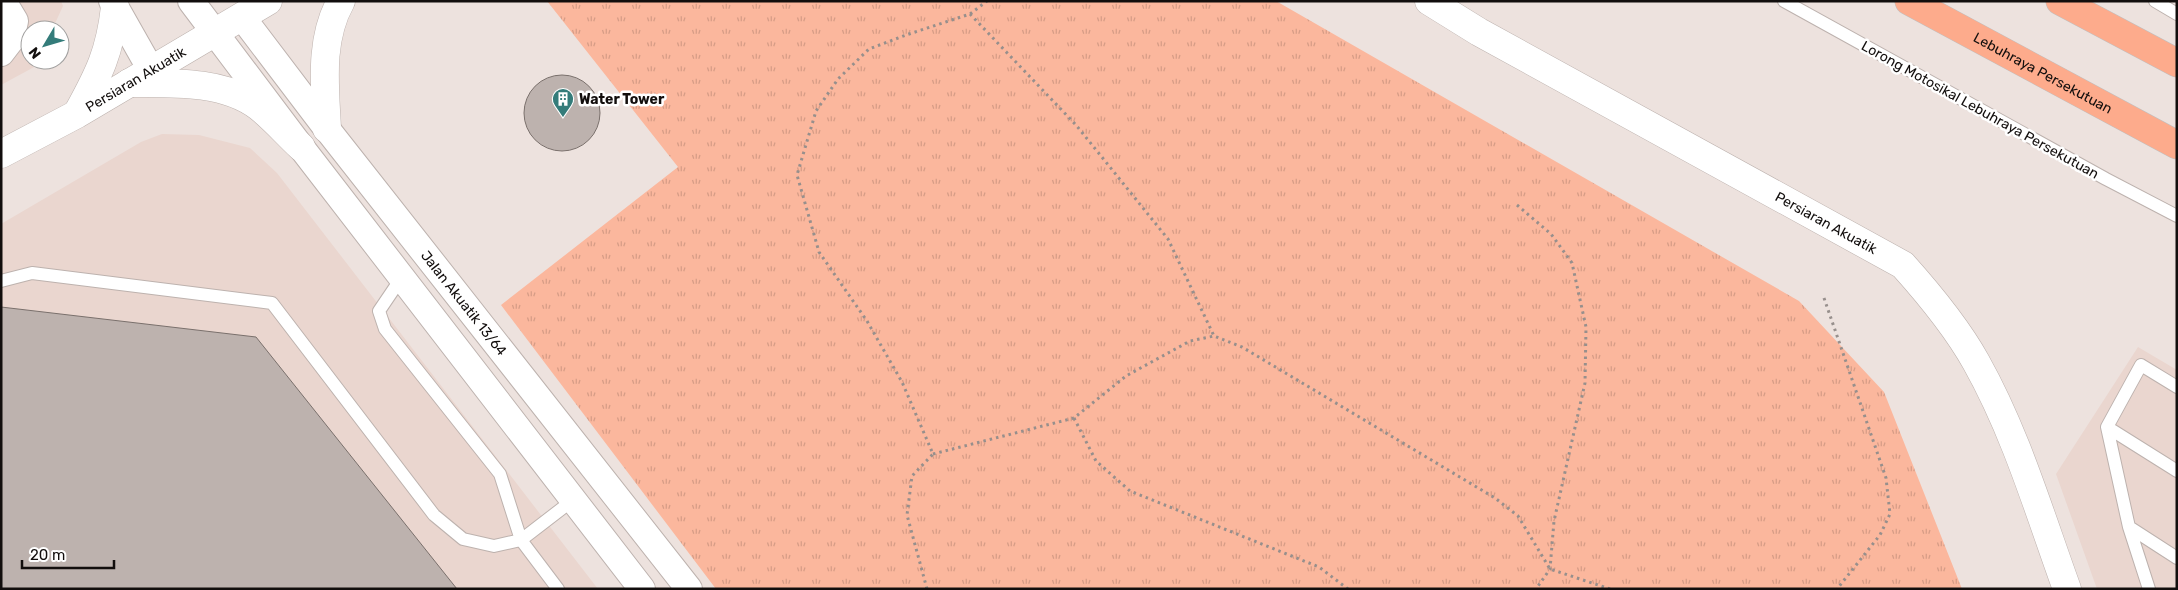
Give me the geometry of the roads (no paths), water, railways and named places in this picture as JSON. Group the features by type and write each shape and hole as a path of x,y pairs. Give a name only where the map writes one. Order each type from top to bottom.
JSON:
{"highway":[{"name":"Lebuhraya Persekutuan","path":"1910,1 2177,144"},
{"path":"2060,1 2177,64"}],"street":[{"path":"1,54 11,40 15,21 3,1"},
{"path":"191,1 301,147 642,589"},
{"name":"Persiaran Akuatik","path":"1,154 77,114 268,1"},
{"path":"327,129 324,60 334,13 341,1"},
{"name":"Persiaran Akuatik","path":"1429,1 1488,37 1903,265 1930,296 1976,360 2007,423 2067,589"},
{"path":"114,4 140,77 224,90 258,106 301,147"},
{"path":"77,114 98,76 112,38 114,4"},
{"name":"Jalan Akuatik 13/64","path":"242,17 327,129 688,589"}],"lane":[{"name":"Lorong Motosikal Lebuhraya Persekutuan","path":"1784,1 2106,179 2177,216"},
{"path":"2155,1 2177,14"},
{"path":"1,281 32,274 272,303 434,515 463,539 494,546 521,540 573,500"},
{"path":"402,277 379,310 385,329 500,474 521,540 558,589"},
{"path":"2149,589 2129,527 2107,427 2141,365 2177,387"},
{"path":"2107,427 2177,471"},
{"path":"2129,527 2177,558"}],"place":[{"name":"Water Tower","path":"563,118"}]}
